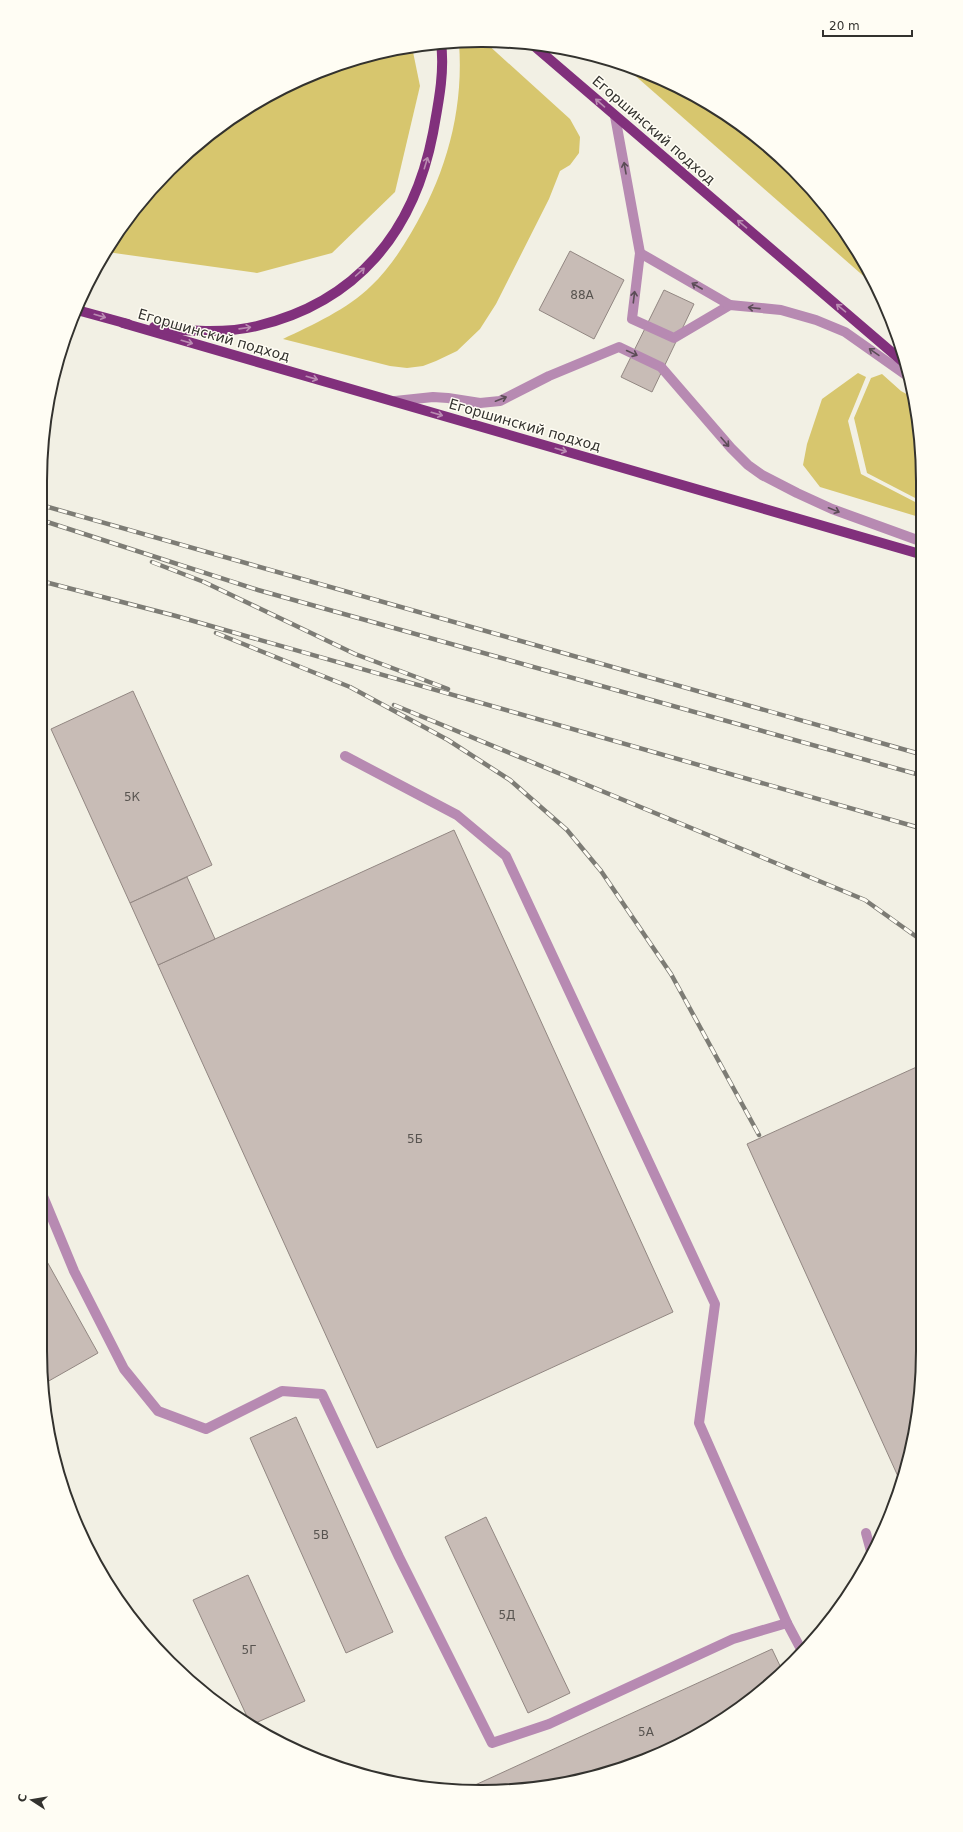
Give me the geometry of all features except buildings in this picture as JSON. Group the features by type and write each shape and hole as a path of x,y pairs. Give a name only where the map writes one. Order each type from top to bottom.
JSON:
{"main road":[{"path":"82,311 123,323 196,331 230,330 256,326 284,318 315,306 345,286 374,260 395,233 415,195 428,160 436,117 440,80 441,49"},
{"name":"Егоршинский подход","path":"540,51 897,357"},
{"name":"Егоршинский подход","path":"123,323 916,553"}],"lane":[{"path":"615,116 640,253 632,319 674,338 730,305"},
{"path":"640,253 730,305 781,310 816,320 845,332 902,372"},
{"path":"393,402 433,397 480,402 500,401 549,376 619,347 661,367 731,448 748,465 762,475 832,509 916,540"},
{"path":"345,756 457,815 506,856 715,1304 699,1423 787,1623 800,1646"},
{"path":"47,1206 74,1271 124,1369 158,1411 206,1429 282,1391 322,1394 399,1557 492,1743 549,1724 733,1639 787,1623"},
{"path":"866,1533 870,1546"}],"shaded area":[{"path":"491,47 570,119 580,137 579,153 570,165 560,171 549,199 496,304 480,329 457,351 423,366 407,368 390,366 283,339 329,316 352,302 377,280 398,254 423,211 443,165 455,118 459,93 459,48"},
{"path":"413,53 420,86 395,192 332,253 257,273 112,253 137,217 174,174 217,137 240,120 264,105 315,80 369,62"},
{"path":"634,75 674,92 699,105 723,120 768,155 789,174 826,217 843,240 865,277"},
{"path":"858,373 866,377 848,421 861,474 916,502 916,516 820,487 803,465 807,444 822,399"},
{"path":"882,374 901,391 907,394 915,453 916,498 867,473 854,418 871,378"}],"railway":[{"path":"47,507 916,753"},
{"path":"47,522 258,590 916,774"},
{"path":"152,562 204,582 355,654 448,689"},
{"path":"47,583 176,616 916,827"},
{"path":"216,633 350,687 448,740 510,780 567,830 601,871 671,974 759,1135"},
{"path":"394,705 865,900 916,936"}]}
